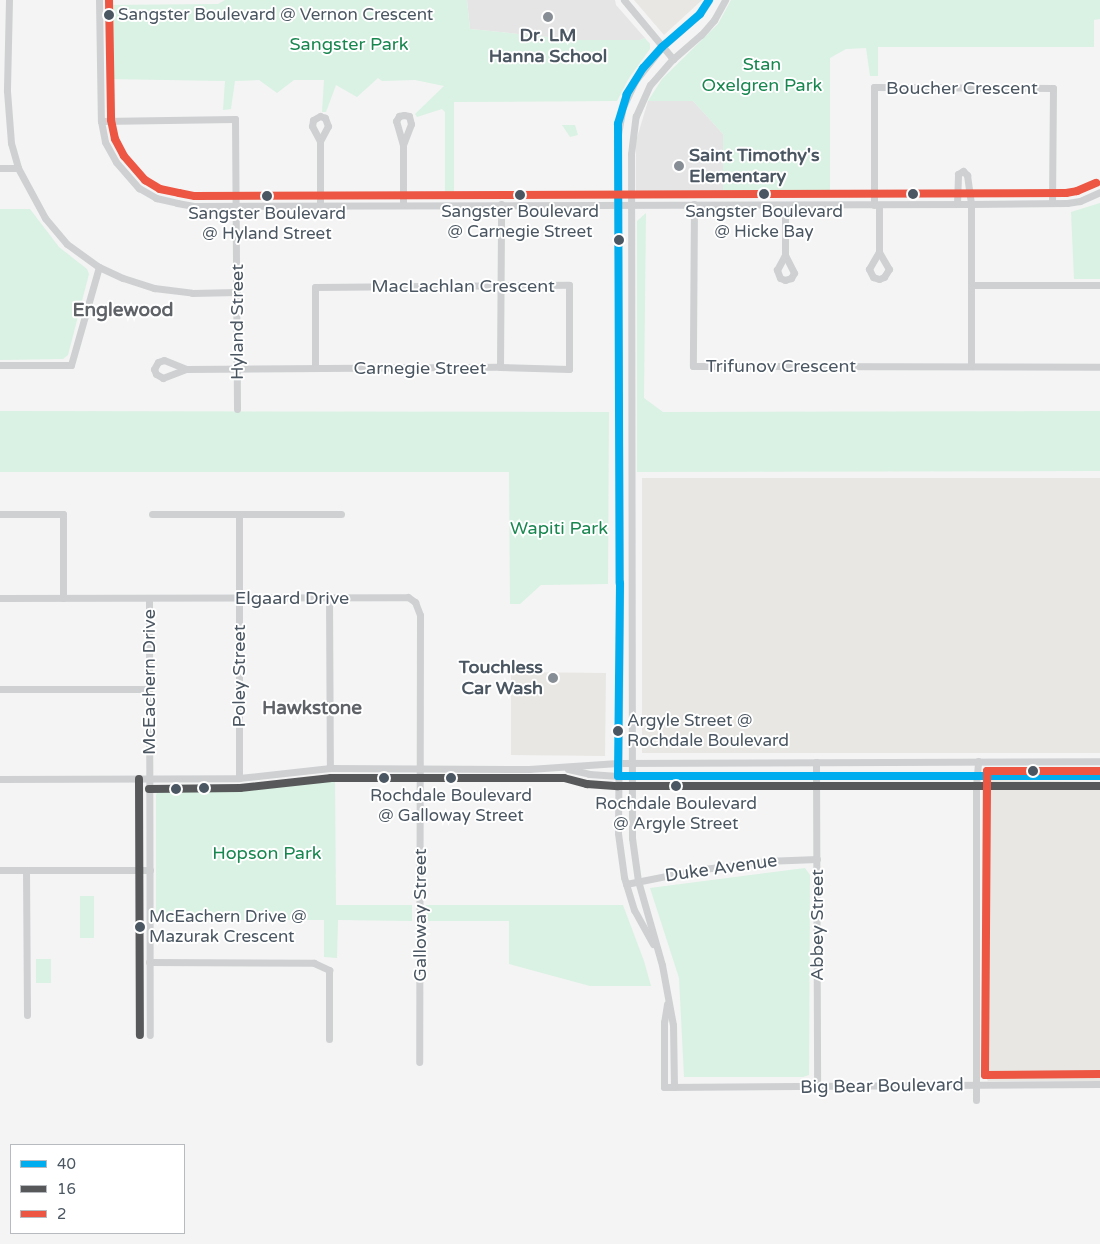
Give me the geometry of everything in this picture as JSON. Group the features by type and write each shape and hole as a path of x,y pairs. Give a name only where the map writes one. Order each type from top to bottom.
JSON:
{"street":[{"path":"9,0 4,91 11,143 18,168 45,218 67,244 99,267 154,288 192,293 237,292"},
{"path":"99,0 101,121 105,142 116,162 139,188 156,198 177,203 194,206 971,204 1080,201 1100,192"},
{"path":"624,0 672,59"},
{"path":"656,948 634,910 626,884 618,833 620,553 616,140 623,107 635,81 662,47 700,14 709,0"},
{"path":"674,1087 673,1025 667,1001 662,965 638,881 632,838 631,154 636,116 650,85 672,59 701,35 714,20 725,0"},
{"name":"Boucher Crescent","path":"876,205 874,87 1052,88 1052,203"},
{"name":"Hyland Street","path":"101,121 234,119 237,409"},
{"path":"320,141 320,205"},
{"path":"403,204 404,145"},
{"path":"0,168 18,168"},
{"path":"957,204 958,174 962,171 967,174 971,204 971,365"},
{"name":"Carnegie Street","path":"186,369 500,368 501,204"},
{"name":"Trifunov Crescent","path":"694,204 692,366 971,365 1100,367"},
{"path":"785,204 785,255"},
{"path":"876,205 879,252"},
{"path":"0,365 71,365 99,267"},
{"path":"971,285 1100,284"},
{"name":"MacLachlan Crescent","path":"316,368 316,287 569,285 570,369 500,368"},
{"path":"0,514 63,514 63,598"},
{"path":"152,514 341,514"},
{"name":"Poley Street","path":"239,514 239,778"},
{"name":"Elgaard Drive","path":"0,598 408,597 418,605 420,615 420,768"},
{"name":"McEachern Drive","path":"150,598 150,1035"},
{"path":"329,598 330,768"},
{"path":"0,689 149,689"},
{"path":"976,1100 976,796 978,761"},
{"path":"0,779 239,778 330,768 565,768 588,764 618,763 1100,761"},
{"name":"Abbey Street","path":"816,762 817,1087"},
{"name":"Galloway Street","path":"419,1062 420,768"},
{"path":"565,768 589,774 618,776 1100,776"},
{"name":"Duke Avenue","path":"626,884 696,870 765,861 817,859"},
{"path":"0,870 150,870"},
{"path":"26,870 27,1015"},
{"path":"150,962 314,963 329,970 329,1039"},
{"name":"Big Bear Boulevard","path":"667,1001 664,1022 664,1087 1100,1084"}],"shaded area":[{"name":"Dr. LM Hanna School","path":"467,0 615,0 616,5 645,38 640,40 577,40 470,29"},
{"path":"634,0 702,0 664,35"},
{"name":"Saint Timothy's Elementary","path":"648,101 693,101 723,134 723,197 642,197 636,191 636,141"},
{"path":"642,478 1100,478 1100,753 642,753"},
{"path":"511,672 606,673 605,756 511,755"},
{"path":"990,780 1100,782 1100,1081 988,1081 982,1072 982,791 983,785"}],"green space":[{"name":"Sangster Park","path":"225,0 467,0 470,29 577,40 640,40 645,38 650,44 650,49 629,78 617,101 454,102 454,198 445,198 445,112 442,109 417,117 415,114 444,86 415,80 382,81 378,78 357,97 336,85 326,112 322,112 324,80 294,80 277,93 259,80 235,81 231,109 223,110 225,81 107,79 107,5 218,4"},
{"name":"Stan Oxelgren Park","path":"731,0 1100,0 1100,19 1094,20 1094,47 878,47 878,76 870,76 866,48 846,49 830,58 830,197 723,197 723,134 693,101 648,101 662,79 718,24"},
{"path":"562,125 575,125 578,135 570,137"},
{"path":"1100,203 1100,279 1074,279 1071,212"},
{"path":"0,209 30,209 59,247 87,269 89,274 68,355 63,359 0,360"},
{"path":"646,213 644,398 663,412 1100,411 1100,471 637,472 637,221"},
{"name":"Wapiti Park","path":"0,411 609,412 608,584 541,585 520,604 510,604 509,472 0,472"},
{"name":"Hopson Park","path":"335,778 336,905 412,905 412,921 338,920 337,958 324,957 324,920 156,920 156,795 158,790 246,787"},
{"path":"805,868 810,875 809,1075 803,1077 684,1077 679,978 650,888"},
{"path":"80,896 94,896 94,938 80,938"},
{"path":"426,905 623,905 644,961 651,986 590,986 509,964 509,921 426,921"},
{"path":"36,959 51,959 51,983 36,983"}],"transit line":[{"name":"2","path":"109,0 111,120 115,139 124,156 145,180 160,189 195,196 1066,193 1077,191 1096,183"},
{"name":"40","path":"709,0 700,14 662,47 643,68 627,94 618,124 620,583 618,776 1100,776"},
{"name":"2","path":"1100,771 987,771 985,1075 1100,1074"},
{"name":"16","path":"149,789 240,788 331,778 564,778 587,784 618,786 1100,786"},
{"name":"16","path":"139,779 140,1035"}],"place":[{"name":"Sangster Boulevard @ Vernon Crescent","path":"109,15"},
{"name":"Dr. LM Hanna School","path":"548,17"},
{"name":"Saint Timothy's Elementary","path":"679,166"},
{"name":"Sangster Boulevard @ Hicke Bay","path":"764,194"},
{"name":"Sangster Boulevard @ Carnegie Street","path":"520,195"},
{"name":"Sangster Boulevard @ Hyland Street","path":"267,196"},
{"name":"Touchless Car Wash","path":"553,678"},
{"name":"Argyle Street @ Rochdale Boulevard","path":"618,731"},
{"name":"Rochdale Boulevard @ Galloway Street","path":"451,778"},
{"name":"Rochdale Boulevard @ Argyle Street","path":"676,786"},
{"name":"McEachern Drive @ Mazurak Crescent","path":"140,927"}],"district":[{"name":"Englewood","path":"123,311"},
{"name":"Hawkstone","path":"312,709"}]}
